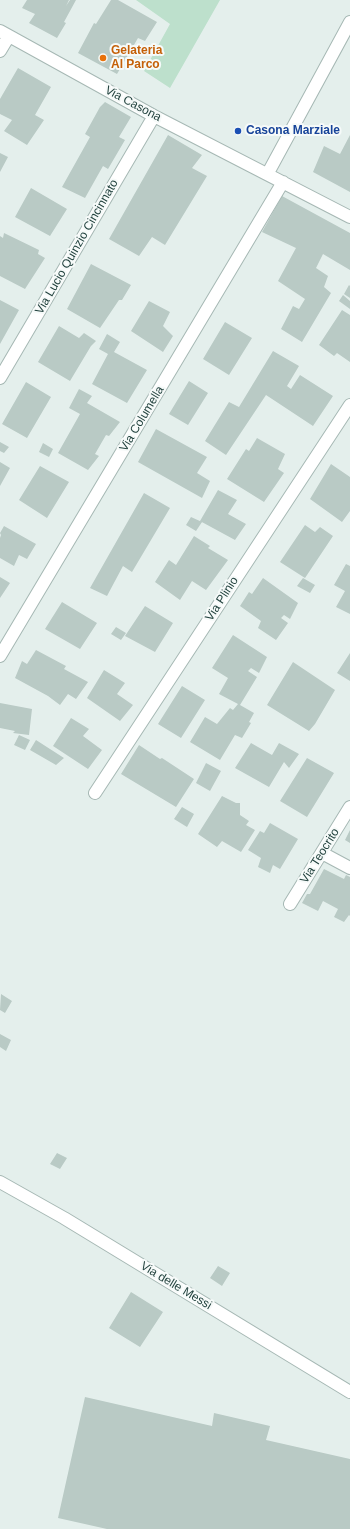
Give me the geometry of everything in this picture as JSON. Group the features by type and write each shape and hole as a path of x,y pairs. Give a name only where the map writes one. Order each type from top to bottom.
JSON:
{"street":[{"path":"268,173 350,22"},
{"path":"0,51 4,34"},
{"name":"Via Casona","path":"4,34 154,116 268,173 350,217"},
{"name":"Via Lucio Quinzio Cincinnato","path":"0,378 154,116"},
{"name":"Via Columella","path":"0,656 283,182"},
{"name":"Via Plinio","path":"94,793 350,405"},
{"name":"Via Teocrito","path":"290,904 350,807"},
{"path":"322,853 350,868"},
{"name":"Via delle Messi","path":"0,1182 64,1218 350,1392"}],"green space":[{"path":"136,0 220,0 170,88 144,71 170,24"}],"building":[{"path":"27,0 69,0 66,6 70,0 76,0 64,22 66,23 57,38 29,23 35,14 22,8"},
{"path":"111,0 118,0 157,22 145,41 138,38 117,74 78,53 94,23 96,24"},
{"path":"18,68 51,87 35,115 44,120 27,145 4,131 12,120 0,114 0,99"},
{"path":"105,102 131,117 119,137 125,140 108,169 103,166 85,198 62,187 90,137 85,134 100,107"},
{"path":"168,135 202,155 192,168 207,176 165,245 152,237 139,256 109,239"},
{"path":"350,135 350,192 313,172 324,146 340,154"},
{"path":"0,153 8,157 0,172"},
{"path":"31,188 67,209 50,236 15,217"},
{"path":"282,196 350,233 350,270 323,254 316,268 328,276 324,287 331,293 302,342 281,329 293,306 299,309 305,299 278,281 296,248 262,232"},
{"path":"4,233 39,250 38,254 45,258 25,289 0,276 0,236 3,238"},
{"path":"91,264 131,285 122,300 119,300 100,328 67,309"},
{"path":"349,285 350,286 350,298 344,294"},
{"path":"343,295 350,301 350,309 339,301"},
{"path":"0,300 19,310 0,344"},
{"path":"149,301 170,312 163,326 173,336 163,352 131,331"},
{"path":"342,310 350,315 350,362 337,353 334,356 319,345"},
{"path":"225,322 252,338 229,375 203,359"},
{"path":"59,326 79,338 84,333 96,341 91,346 70,381 38,362"},
{"path":"107,334 120,342 114,352 147,370 127,403 92,384 108,354 99,349"},
{"path":"273,351 299,366 287,386 291,389 300,375 333,396 313,426 266,395 226,455 205,441 229,402 239,407"},
{"path":"189,381 208,393 188,425 169,414"},
{"path":"26,382 51,397 27,438 2,424"},
{"path":"79,389 92,396 87,403 120,422 109,436 106,435 95,454 99,456 88,470 58,453 80,414 69,408"},
{"path":"156,429 207,457 197,473 210,481 202,498 138,462"},
{"path":"257,438 285,454 278,469 284,473 264,502 227,479 246,449 249,451"},
{"path":"0,442 9,447 4,453 0,451"},
{"path":"43,443 53,449 49,457 39,452"},
{"path":"0,462 10,468 0,486"},
{"path":"331,464 350,477 350,511 342,522 310,499"},
{"path":"40,466 69,482 47,518 19,500"},
{"path":"218,490 237,500 228,514 246,524 235,540 200,521"},
{"path":"144,493 170,508 132,572 123,566 107,596 90,588"},
{"path":"191,517 202,522 196,531 186,525"},
{"path":"305,525 315,532 320,527 333,536 305,578 280,562"},
{"path":"4,526 36,544 27,559 19,555 14,566 0,558 0,533"},
{"path":"194,536 210,546 208,548 228,560 206,590 192,581 180,600 155,582 169,560 176,565"},
{"path":"346,564 350,566 350,614 336,607 345,591 334,585"},
{"path":"0,577 10,583 0,598"},
{"path":"263,578 298,603 290,619 284,615 281,618 288,623 276,640 258,628 261,621 240,606 249,592 252,594"},
{"path":"303,578 315,585 310,593 297,586"},
{"path":"62,602 97,623 80,649 45,629"},
{"path":"145,606 173,623 155,652 125,636"},
{"path":"116,627 126,633 121,640 111,634"},
{"path":"233,635 267,657 259,673 251,668 248,671 257,677 240,705 254,713 249,722 251,723 242,738 235,735 220,760 190,742 205,717 217,724 230,708 233,710 238,704 219,694 228,678 212,668"},
{"path":"36,650 66,666 64,669 88,682 76,699 68,694 60,705 48,696 15,678 22,661 27,664"},
{"path":"350,653 350,681 337,673"},
{"path":"293,662 335,690 315,724 309,731 267,705"},
{"path":"104,670 125,683 117,694 133,705 120,721 87,698"},
{"path":"182,686 205,700 181,738 158,724"},
{"path":"0,703 32,709 29,735 13,733 15,731 0,728"},
{"path":"71,718 89,729 83,736 102,750 88,769 53,746"},
{"path":"19,735 30,740 25,750 14,745"},
{"path":"36,740 64,758 56,765 30,750"},
{"path":"251,743 272,755 279,743 299,754 289,768 284,762 269,787 235,768"},
{"path":"139,745 194,779 176,807 121,774"},
{"path":"307,758 334,773 307,817 280,801"},
{"path":"206,763 221,771 210,791 196,783"},
{"path":"222,796 236,803 240,803 240,815 249,821 246,825 255,830 241,852 222,841 217,847 198,834"},
{"path":"182,807 194,814 187,827 174,819"},
{"path":"270,823 298,839 280,869 273,865 270,873 258,867 261,858 248,850 260,831 264,833"},
{"path":"350,830 350,843 345,840"},
{"path":"324,869 344,879 346,875 350,877 350,916 349,915 344,922 334,917 338,909 323,901 318,911 302,903 307,894 310,894"},
{"path":"1,994 12,1001 5,1013 0,1010"},
{"path":"0,1034 11,1040 6,1051 0,1047"},
{"path":"57,1153 67,1158 60,1169 50,1164"},
{"path":"218,1266 230,1273 222,1286 210,1278"},
{"path":"131,1292 163,1312 140,1347 109,1328"},
{"path":"85,1397 212,1426 214,1413 270,1426 266,1440 350,1459 350,1529 107,1529 58,1518"}],"place":[{"name":"Gelateria Al Parco","path":"103,58"},
{"name":"Casona Marziale","path":"238,131"}]}
